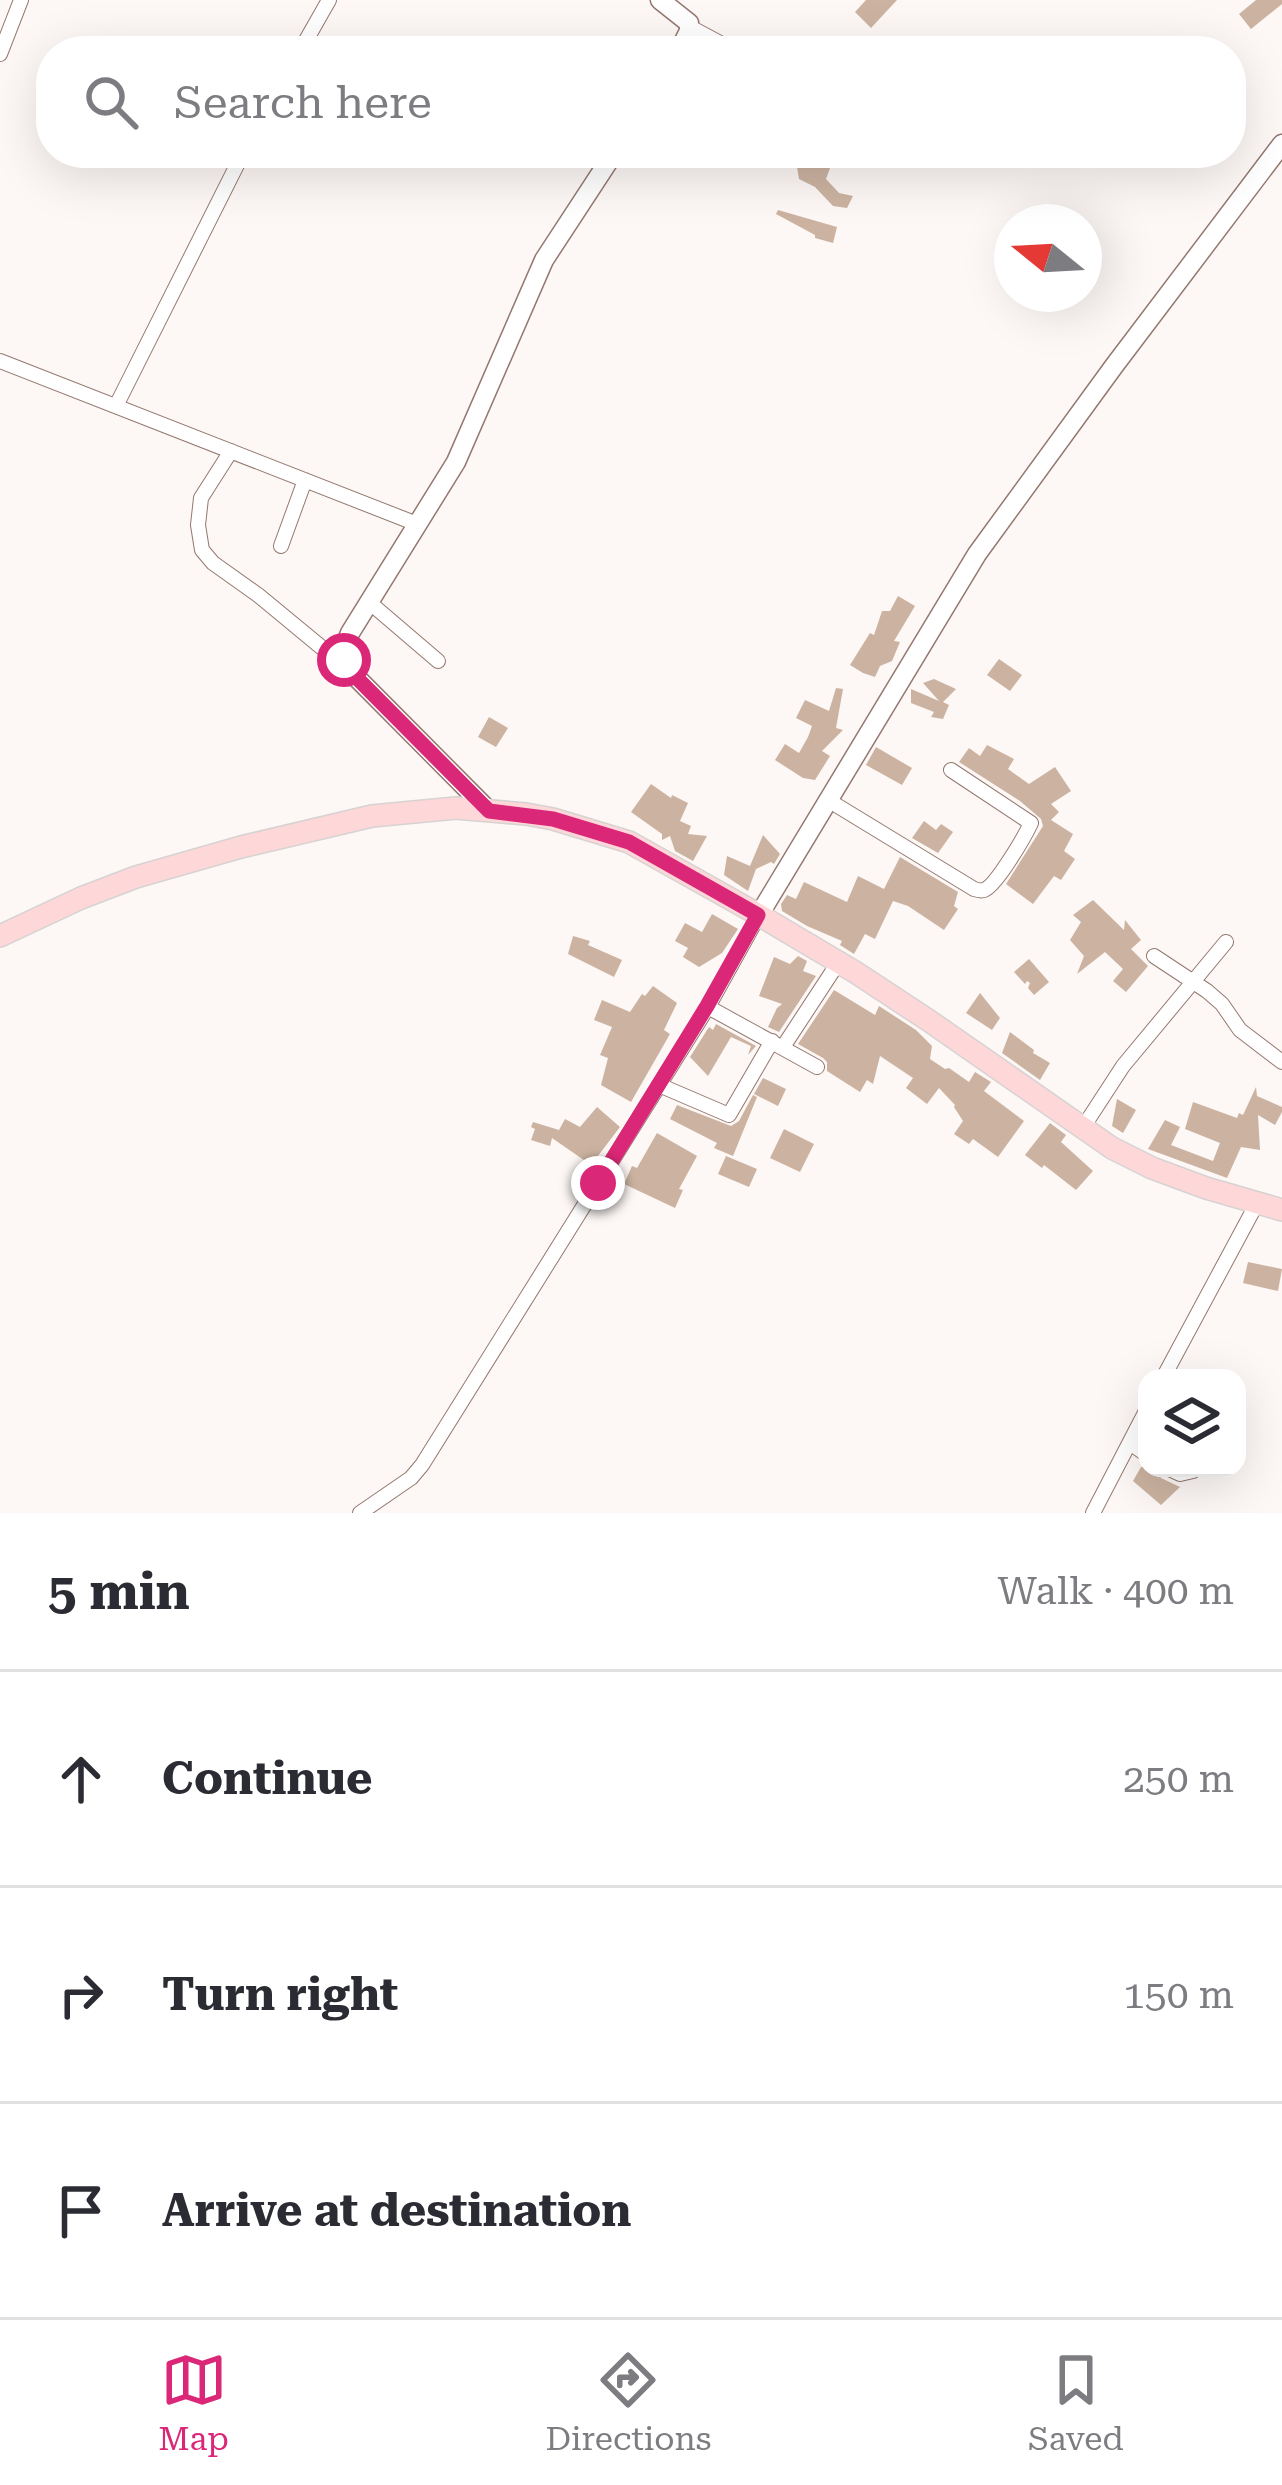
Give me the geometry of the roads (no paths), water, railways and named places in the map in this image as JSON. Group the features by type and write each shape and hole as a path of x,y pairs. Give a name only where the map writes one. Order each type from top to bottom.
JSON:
{"main road":[{"path":"0,937 136,877 372,817 456,808 553,819 629,842 758,915 928,1020 1082,1129 1152,1168 1282,1210"}],"street":[{"path":"0,54 5,26 21,0"},
{"path":"309,36 329,0"},
{"path":"660,0 707,36"},
{"path":"686,36 690,27"},
{"path":"359,1513 411,1478 422,1465 707,1006 977,554 1282,144"},
{"path":"116,406 235,168"},
{"path":"489,811 349,670 344,645 457,458 544,260 604,168"},
{"path":"0,362 417,524"},
{"path":"231,451 201,498 202,550 212,563 344,660"},
{"path":"280,546 305,480"},
{"path":"369,602 438,661"},
{"path":"828,800 982,891 1013,856 1031,824 951,770"},
{"path":"1082,1129 1124,1066 1226,942"},
{"path":"1154,956 1222,1004 1240,1030 1282,1062"},
{"path":"659,1084 729,1115 838,963"},
{"path":"707,1006 817,1067"},
{"path":"1168,1369 1256,1205"},
{"path":"1093,1513 1138,1427"},
{"path":"1130,1443 1138,1449"}]}
